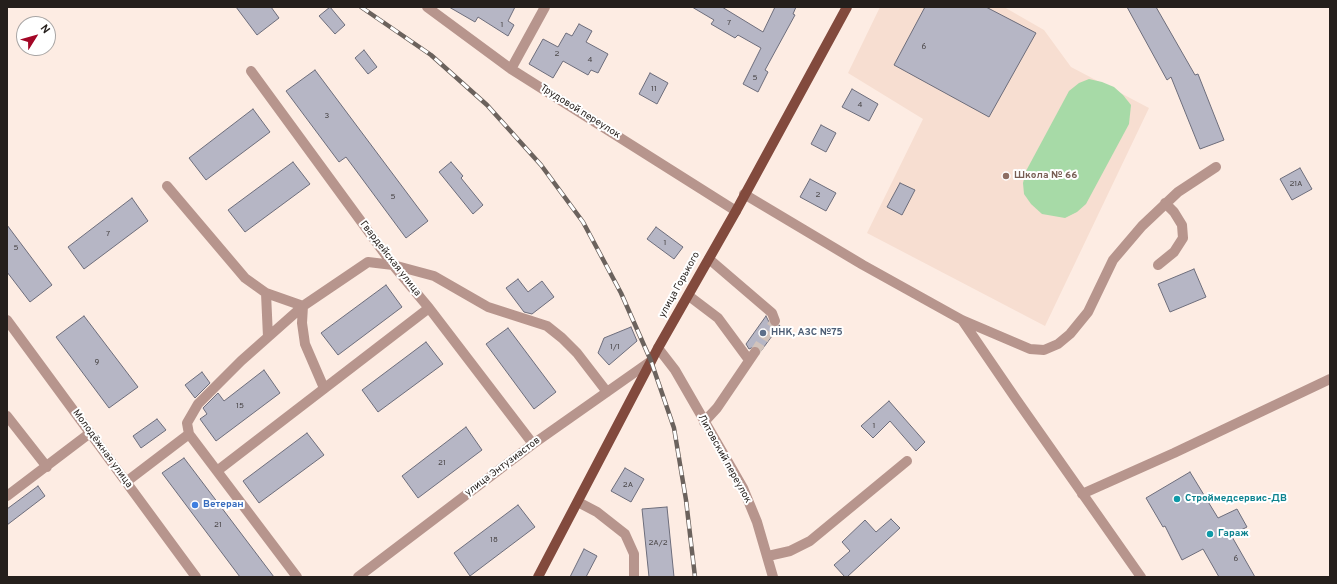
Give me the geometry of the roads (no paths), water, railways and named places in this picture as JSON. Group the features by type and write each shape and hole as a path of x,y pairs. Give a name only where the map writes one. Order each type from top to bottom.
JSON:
{"main road":[{"name":"улица Горького","path":"538,577 658,348 689,296 708,259 736,211 846,7"}],"street":[{"name":"Трудовой переулок","path":"428,7 511,69 736,211"},
{"path":"511,69 545,7"},
{"name":"Гвардейская улица","path":"251,71 393,265 429,308 533,444"},
{"path":"744,194 863,265 962,320 1030,349 1044,350 1058,344 1070,334 1088,312 1113,260 1165,203 1216,166"},
{"path":"167,186 245,278 266,293 303,306"},
{"path":"1158,265 1174,252 1183,238 1182,225 1174,212 1165,203"},
{"path":"708,259 772,313 775,321"},
{"path":"297,577 189,434 187,423 198,404 268,337 303,306 368,262 393,265 434,276 488,307 547,326 577,353 607,392"},
{"path":"266,293 268,337"},
{"path":"689,296 718,318 752,356 717,408 704,422"},
{"path":"303,306 302,323 305,344 324,388"},
{"path":"217,471 429,308"},
{"name":"Молодёжная улица","path":"7,320 196,577"},
{"path":"962,320 1140,577"},
{"name":"Литовский переулок","path":"658,348 675,370 743,488 757,522 773,577"},
{"name":"улица Энтузиастов","path":"358,577 533,444 652,361"},
{"path":"1082,494 1174,453 1330,379"},
{"path":"7,416 47,467"},
{"path":"7,496 90,433"},
{"path":"126,482 189,434"},
{"path":"768,556 790,552 810,541 908,461"},
{"path":"578,502 597,512 625,534 634,554 634,577"}],"tunnel":[{"path":"755,352 775,321"}],"railway":[{"path":"361,7 431,55 487,105 541,165 583,222 621,293 651,361 674,428 686,500 695,577"}],"place":[{"name":"Школа № 66","path":"1006,176"},
{"name":"ННК, АЗС №75","path":"763,333"},
{"name":"Строймедсервис-ДВ","path":"1177,499"},
{"name":"Ветеран","path":"195,505"},
{"name":"Гараж","path":"1210,534"}]}
